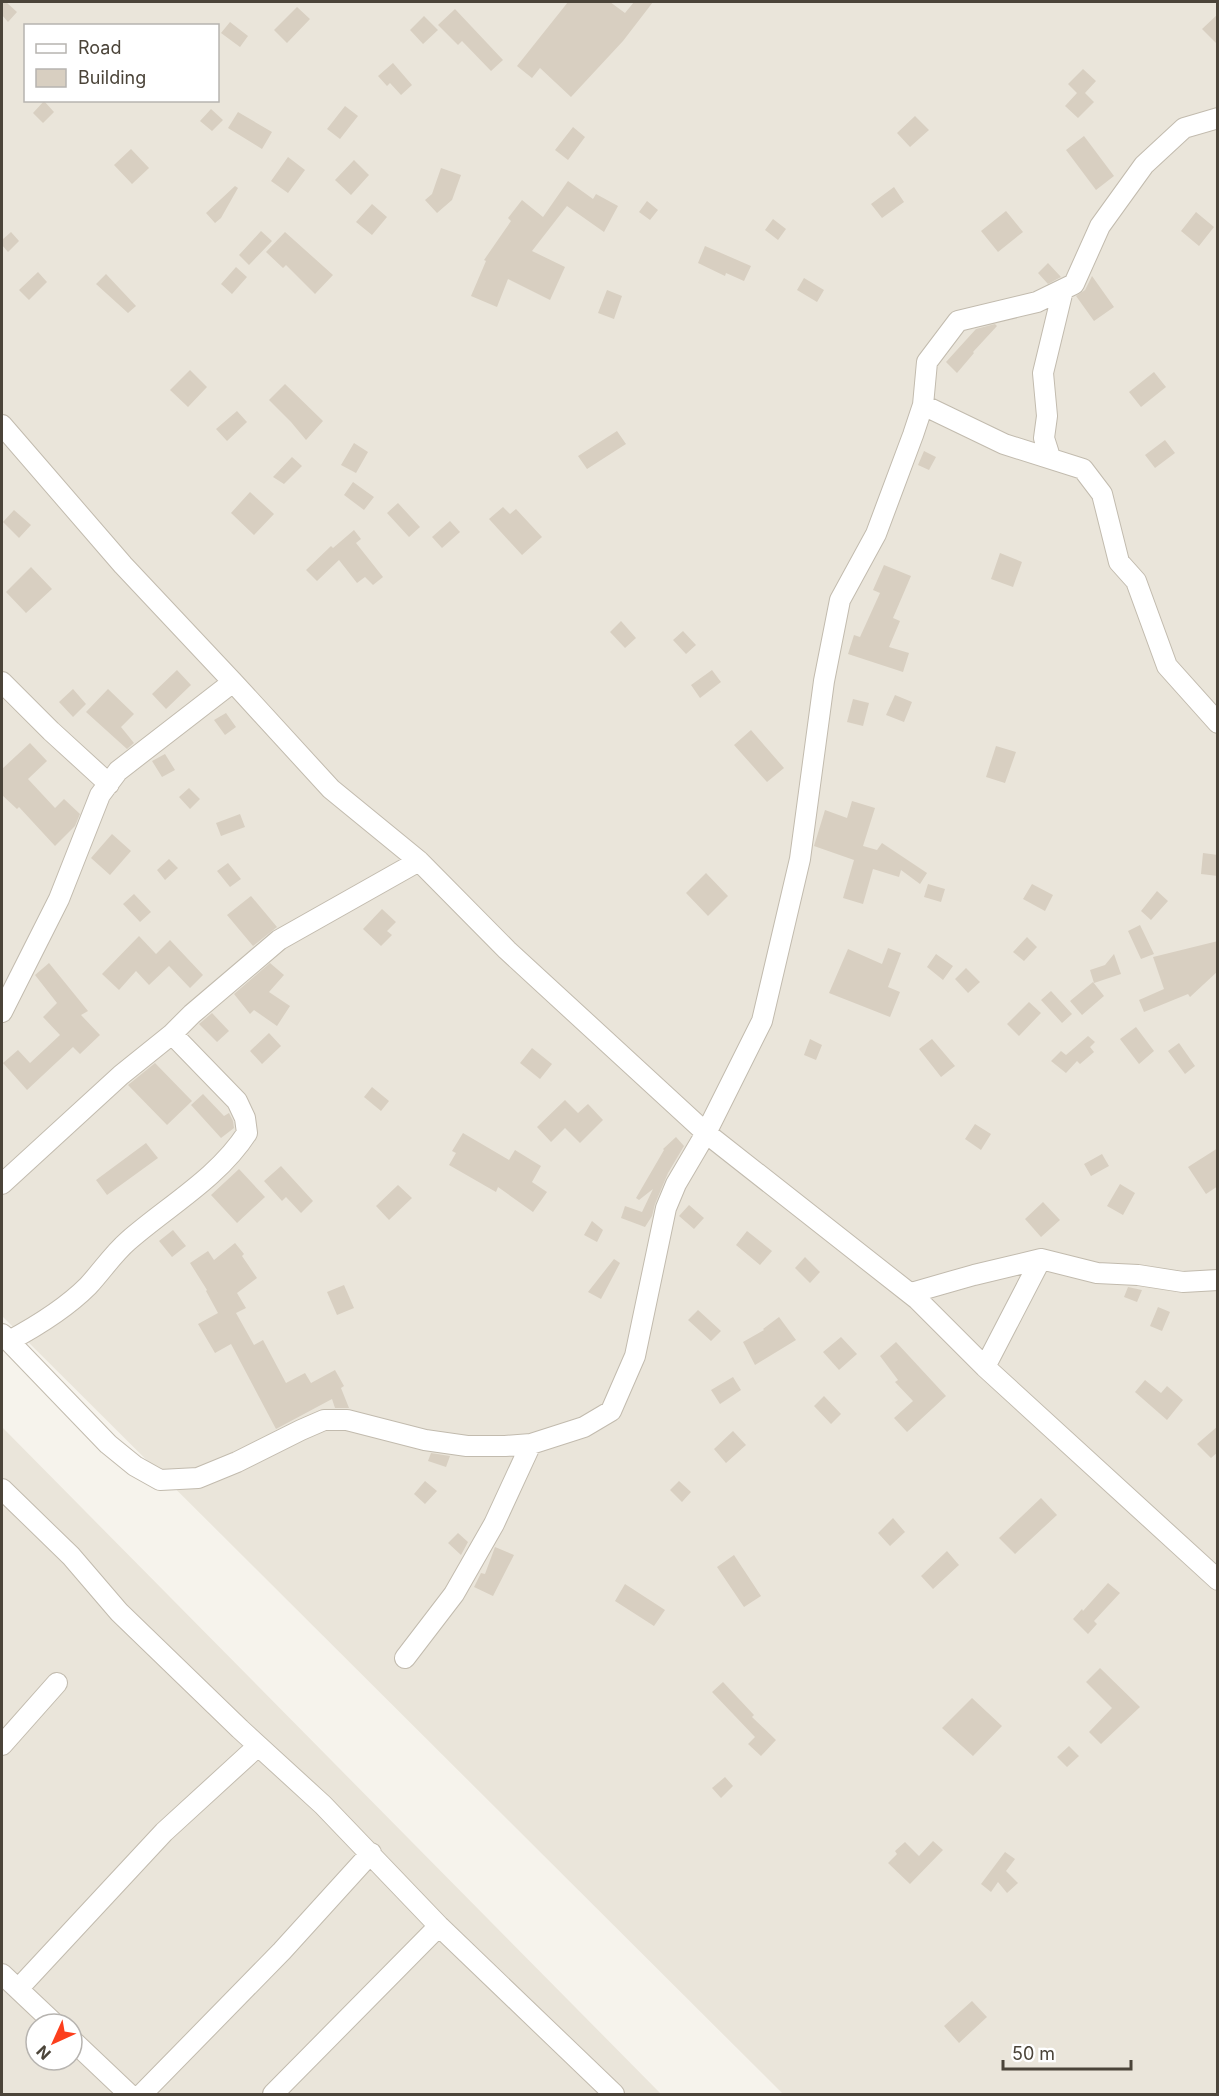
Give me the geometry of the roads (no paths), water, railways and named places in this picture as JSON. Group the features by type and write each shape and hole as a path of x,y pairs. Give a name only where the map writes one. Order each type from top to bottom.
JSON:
{"street":[{"path":"172,1034 237,1101 245,1118 247,1133 237,1149 195,1188 122,1246 87,1287 48,1320 5,1338 108,1444 135,1466 160,1480 198,1478 324,1420 347,1420 425,1440 466,1446 505,1446 531,1444 584,1427 610,1411 635,1356 666,1208 676,1184 706,1133 762,1021 800,859 824,681 840,600 876,534 924,405 927,362 958,321 1037,302 1074,284 1100,226 1144,165 1184,128 1218,118"},
{"path":"1050,458 1044,438 1047,416 1043,373 1063,290"},
{"path":"924,405 1004,444 1083,469 1102,494 1119,562 1136,581 1167,666 1218,723"},
{"path":"2,425 123,566 331,789 419,861 507,950 706,1133 910,1293 985,1367 1218,1580"},
{"path":"2,682 109,784"},
{"path":"2,1012 59,899 100,795 118,771 233,682"},
{"path":"2,1184 121,1075 172,1034 192,1014 279,940 419,861"},
{"path":"910,1293 1041,1259 1097,1273 1138,1275 1183,1282 1218,1280"},
{"path":"985,1367 1041,1259"},
{"path":"405,1658 454,1594 494,1524 531,1444"},
{"path":"2,1489 70,1556 119,1612 258,1746 323,1805 439,1926 614,2094"},
{"path":"2,1745 57,1683"},
{"path":"18,1989 164,1832 258,1746"},
{"path":"142,2094 282,1950 371,1853"},
{"path":"273,2094 439,1926"},
{"path":"2,1974 42,2012"},
{"path":"84,2051 129,2094"}]}
